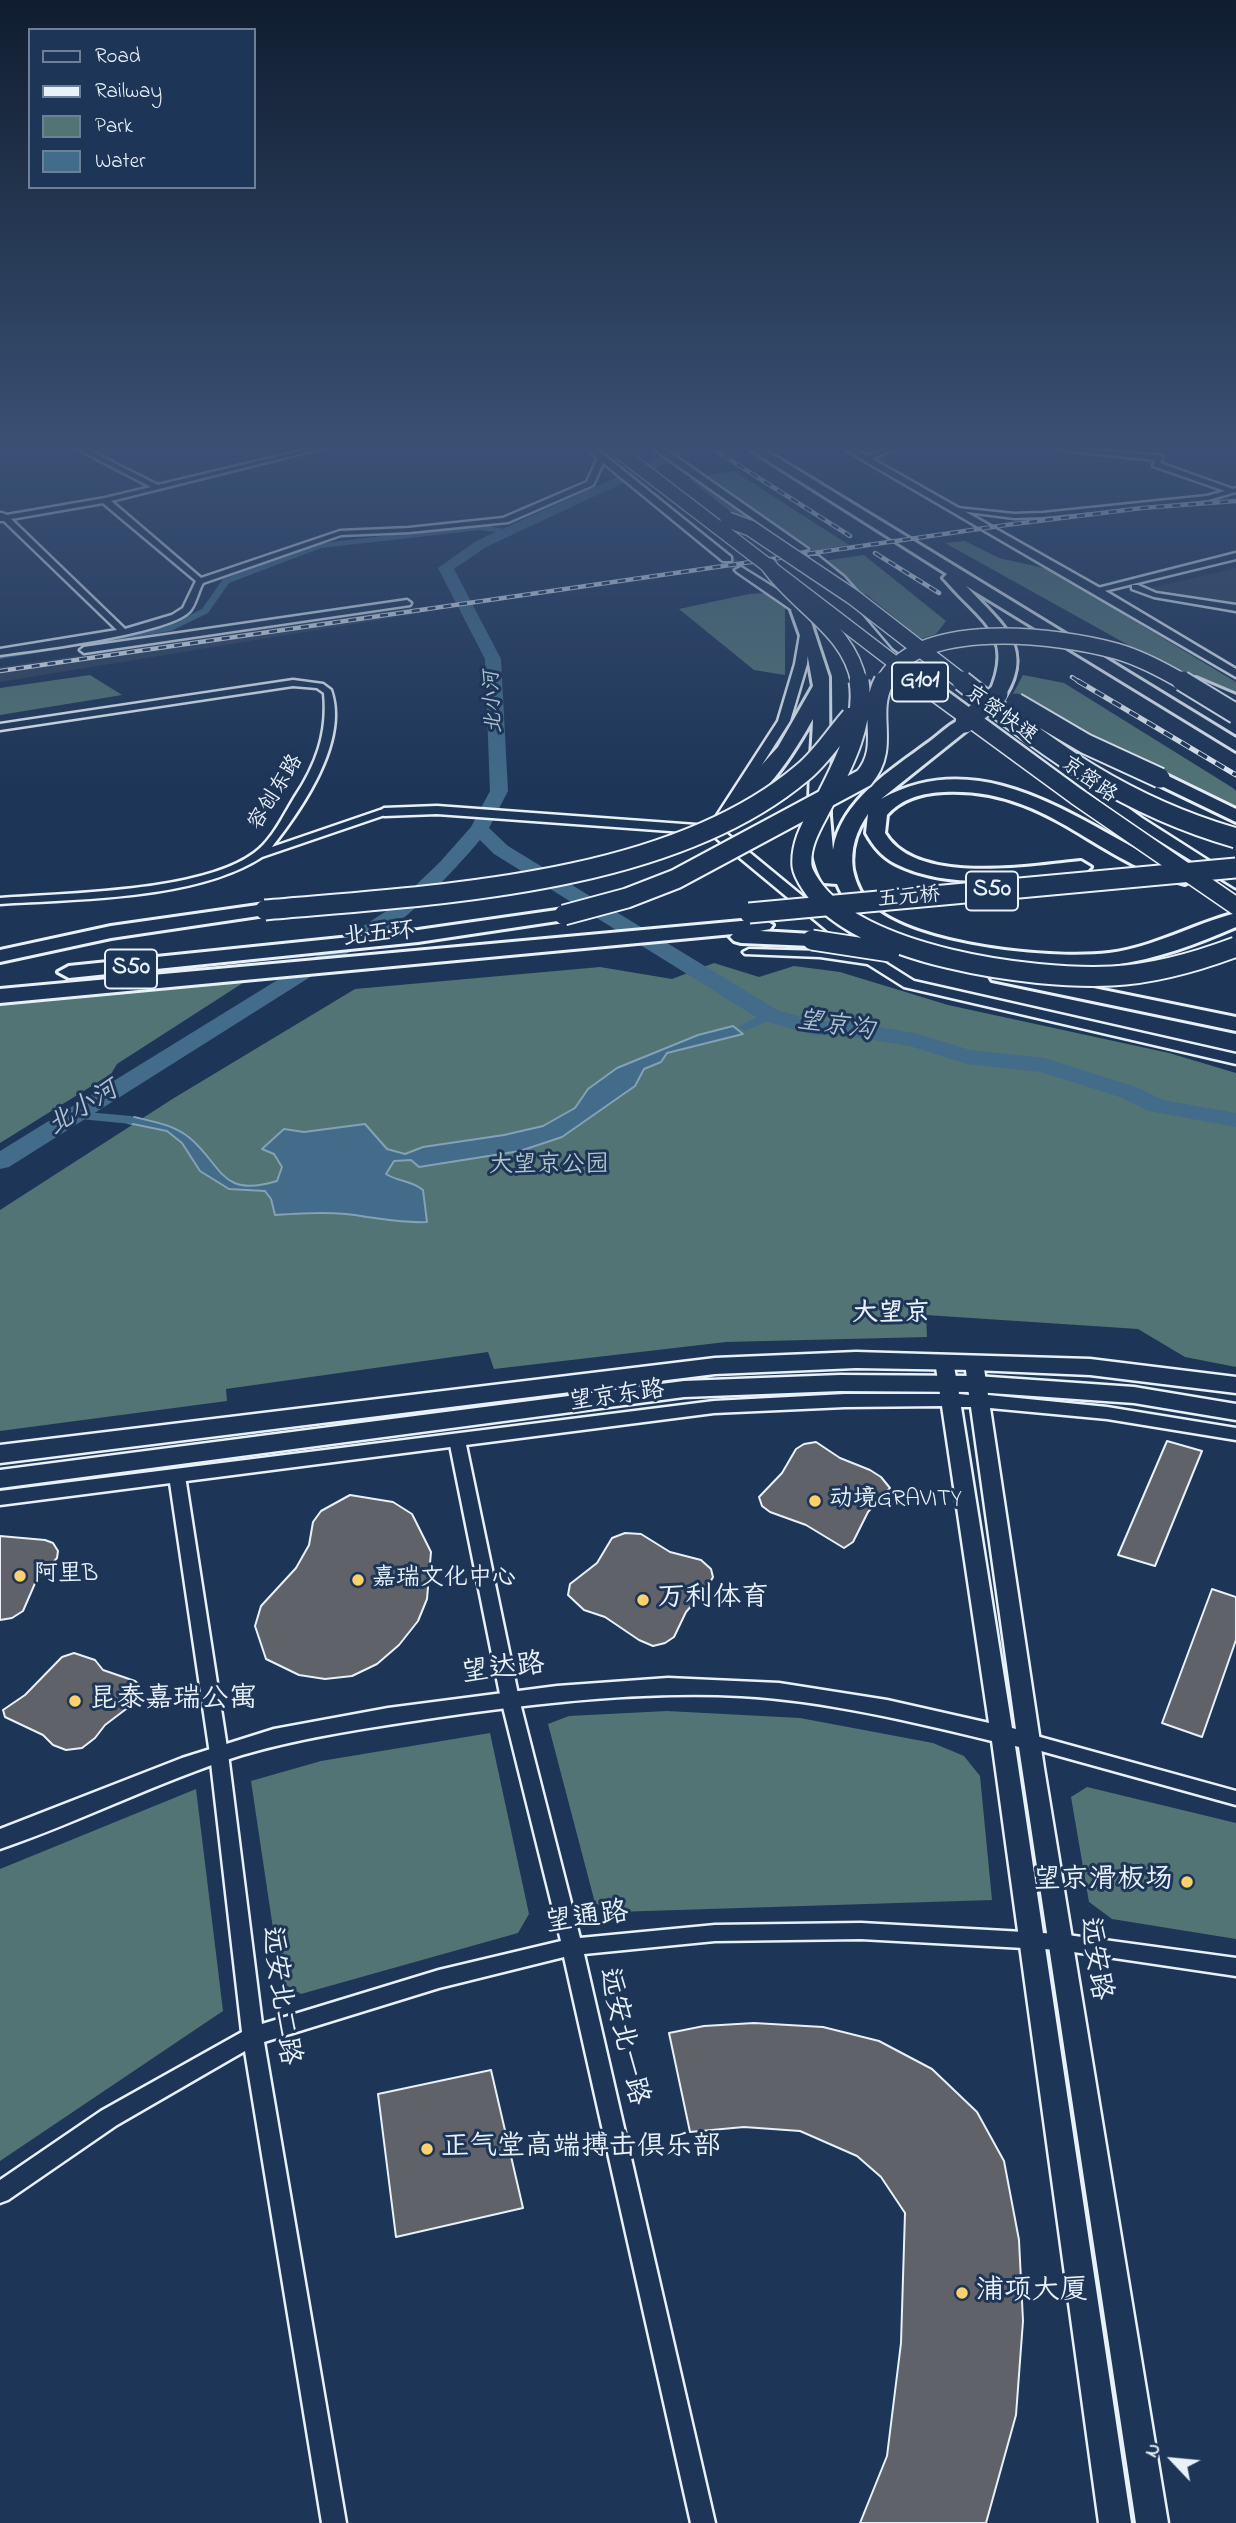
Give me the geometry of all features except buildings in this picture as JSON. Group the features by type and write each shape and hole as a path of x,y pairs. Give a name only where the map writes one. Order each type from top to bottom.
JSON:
{"highway":[{"name":"京密快速","path":"786,565 973,709 1133,824 1236,890"},
{"path":"804,565 1035,716 1086,744 1236,816"},
{"path":"874,919 846,882 841,850 849,829 865,805 998,694 1010,673 1011,656 1005,637 963,594 941,565"},
{"path":"945,565 1236,746"},
{"path":"967,565 1236,730"},
{"path":"769,566 779,582 820,617 845,645 857,670 856,724 849,753 810,829 802,855 803,871 819,898 864,929 923,951 1046,975 1143,973 1197,962 1236,947"},
{"path":"799,610 815,653 822,684 822,839 825,869 839,892 853,906 874,919 911,933 965,947 1071,961 1121,958 1186,942 1236,919"},
{"path":"886,621 1102,785 1183,823 1236,838"},
{"path":"1062,622 1236,701"},
{"path":"864,778 875,769 880,758 876,702 887,675 897,663 918,652 958,640 1042,637 1107,648 1144,661 1236,714"},
{"path":"0,957 111,932 268,907 522,873 636,845 689,826 738,801 776,765 800,730 822,684"},
{"path":"268,907 443,892 555,875 681,841 725,822 789,786 835,743 852,716 858,696"},
{"path":"411,942 564,915 627,898 676,879 965,723"},
{"path":"1185,878 1135,856 1053,809 1004,791 950,786 923,789 884,805 874,820 873,833 881,846 916,865 964,874 994,874 1081,867 1236,854"},
{"name":"五元桥","path":"756,919 1236,868"},
{"name":"五元桥","path":"756,919 1236,883"},
{"name":"北五环","path":"0,996 382,962 756,919"},
{"path":"589,938 643,933 812,940 923,958 1236,1024"},
{"name":"北五环","path":"0,980 411,942 589,938"},
{"path":"1099,997 1236,1043"}],"main road":[{"name":"京密路","path":"822,565 840,579 897,645 1136,821 1236,883"},
{"path":"1100,592 1212,565"},
{"path":"1100,592 1135,587 1215,565"},
{"name":"京密快速","path":"769,566 1074,796 1236,907"},
{"name":"京密路","path":"741,570 799,610 861,640 1185,878 1236,907"},
{"name":"望京东路","path":"0,1454 715,1366 856,1360 948,1382"},
{"name":"望京东路","path":"976,1383 1090,1367 1236,1385"},
{"name":"望京东路","path":"0,1481 631,1396 710,1388 840,1383 976,1383 1134,1395 1236,1412"}],"street":[{"path":"53,565 122,630"},
{"path":"181,565 200,581"},
{"path":"84,648 122,630 173,619 186,610 193,589 200,581 248,565"},
{"path":"1052,565 1236,674"},
{"path":"1135,587 1154,595 1236,608"},
{"path":"0,652 84,648 407,603"},
{"path":"713,830 784,720 801,664 805,631"},
{"name":"容创东路","path":"0,727 293,683 320,686 328,692 332,714 327,745 310,783 259,855 205,881 0,901"},
{"path":"259,855 384,812 448,811 713,830 874,962 909,984 1236,1059"},
{"path":"749,952 820,954 874,962"},
{"path":"0,1498 714,1407 783,1402 948,1382 1002,1734 1115,2523"},
{"path":"976,1383 1116,1415 1236,1434"},
{"name":"远安路","path":"976,1383 1060,1942 1152,2523"},
{"path":"583,1425 631,1396"},
{"name":"远安北一路","path":"457,1440 510,1699 572,1947 703,2523"},
{"name":"远安北二路","path":"177,1476 195,1610 219,1754 253,2036 334,2523"},
{"path":"0,1481 29,1494"},
{"name":"望达路","path":"0,1839 219,1754 325,1725 510,1699 629,1688 742,1688 854,1701 943,1718 1029,1741"},
{"path":"1029,1741 1160,1780 1236,1798"},
{"name":"望通路","path":"0,2193 109,2118 253,2036 439,1979 572,1947 715,1933 861,1931 1060,1942 1236,1967"}],"shaded area":[{"path":"1236,568 1236,606 1152,593 1151,588"},
{"path":"420,607 422,613 0,682 0,667"}],"green space":[{"path":"804,565 876,565 946,621 936,634 921,639 867,595 829,582"},
{"path":"984,565 1029,565 1048,569 1236,682 1236,698 1139,651"},
{"path":"785,592 785,675 754,670 679,609 749,594"},
{"path":"90,675 122,695 0,715 0,688"},
{"path":"1023,675 1064,683 1233,788 1236,791 1236,806 1009,701"},
{"name":"大望京公园","path":"714,963 759,977 794,966 840,972 948,1005 1169,1053 1236,1073 1236,1367 1185,1357 1138,1329 926,1315 927,1337 726,1342 494,1369 488,1352 226,1389 227,1401 0,1431 0,1210 174,1098 355,989 600,967 672,979"},
{"path":"249,979 117,1064 111,1074 0,1143 0,1002"},
{"path":"667,1711 800,1718 933,1743 964,1756 980,1776 992,1900 615,1912 595,1903 548,1724 569,1716"},
{"path":"490,1733 529,1914 518,1933 301,1994 281,1982 251,1781 321,1761"},
{"path":"1087,1787 1236,1823 1236,1939 1112,1919 1089,1902 1071,1797"},
{"path":"196,1789 223,2011 0,2161 0,1869"}],"water":[{"path":"733,1026 743,1034 667,1053 661,1062 644,1069 635,1086 562,1137 520,1151 419,1167 411,1160 394,1161 386,1174 423,1190 427,1222 404,1222 333,1213 275,1215 271,1199 265,1191 229,1189 200,1171 182,1143 167,1131 128,1123 134,1117 178,1130 202,1150 225,1177 244,1186 259,1185 277,1181 282,1167 274,1154 262,1149 284,1129 304,1132 365,1124 387,1149 405,1154 423,1147 504,1135 543,1126 575,1108 588,1089 617,1068 698,1035"}],"waterway":[{"path":"0,656 168,629 205,611 226,581 269,565"},
{"name":"北小河","path":"451,565 446,568 493,659 499,791 479,829"},
{"name":"北小河","path":"358,938 401,910 447,866 479,829"},
{"name":"望京沟","path":"479,829 501,850 769,1015 813,1028 850,1029 914,1040 967,1057 1044,1065 1128,1092 1157,1106 1236,1120"},
{"name":"北小河","path":"0,1162 346,946"},
{"path":"745,1027 769,1015"},
{"path":"75,1115 131,1120"}],"tunnel":[{"path":"734,565 741,570"}],"railway":[{"path":"0,671 732,565"},
{"path":"894,565 939,593"},
{"path":"1072,677 1078,681"},
{"path":"1078,681 1236,775"}],"place":[{"name":"动境GRAVITY","path":"815,1501"},
{"name":"阿里B","path":"20,1576"},
{"name":"嘉瑞文化中心","path":"358,1580"},
{"name":"万利体育","path":"643,1600"},
{"name":"昆泰嘉瑞公寓","path":"75,1701"},
{"name":"望京滑板场","path":"1187,1882"},
{"name":"正气堂高端搏击俱乐部","path":"427,2149"},
{"name":"浦项大厦","path":"962,2293"}],"district":[{"name":"大望京","path":"891,1316"}]}
